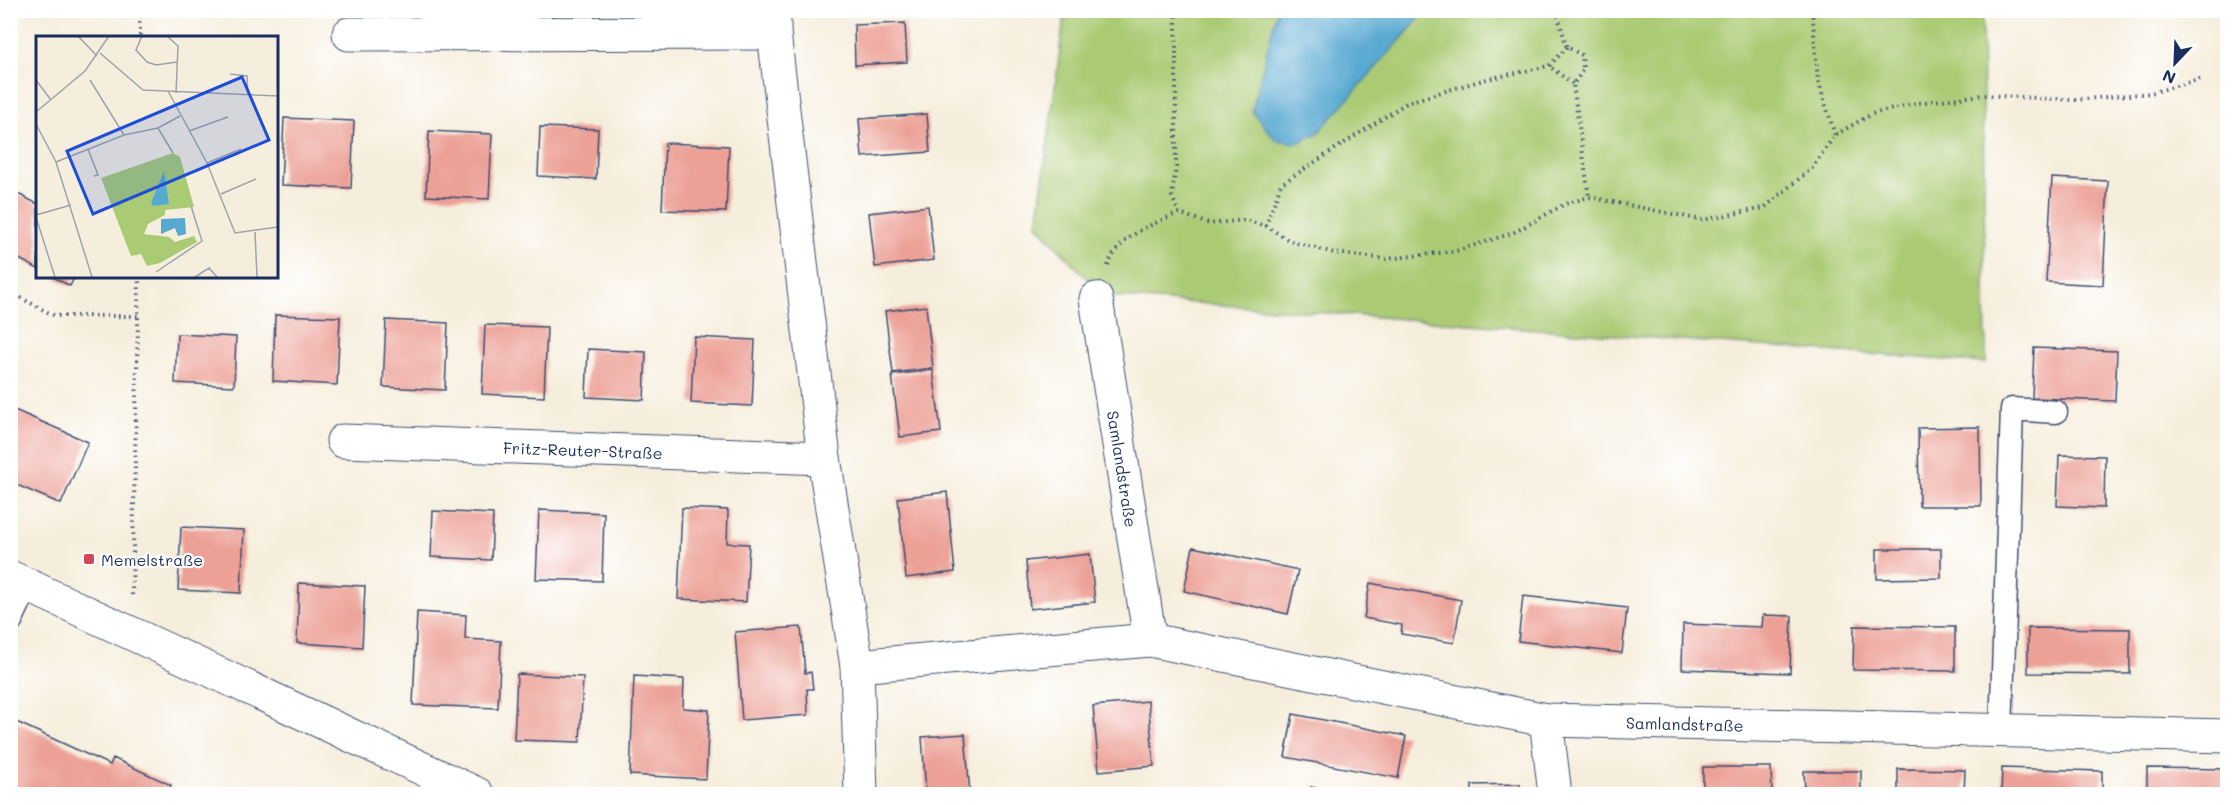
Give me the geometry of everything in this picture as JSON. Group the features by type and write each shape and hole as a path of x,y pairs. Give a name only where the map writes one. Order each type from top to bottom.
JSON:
{"street":[{"path":"350,34 774,22 824,458 857,666 861,795"},
{"name":"Samlandstraße","path":"1096,299 1150,640"},
{"name":"Fritz-Reuter-Straße","path":"343,441 824,458"},
{"path":"19,581 477,795"},
{"name":"Samlandstraße","path":"857,666 1150,640 1546,720 2228,736"},
{"path":"1546,720 1555,795"}],"lane":[{"path":"2001,731 2012,409 2056,412"},
{"path":"10,623 19,581"}],"path":[{"path":"140,10 140,36"},
{"path":"1176,10 1176,167 1172,196 1179,213"},
{"path":"1556,10 1566,47 1582,55 1583,71 1573,84"},
{"path":"1812,10 1818,80 1835,135"},
{"path":"1266,226 1281,184 1408,102 1483,80 1549,66 1566,47"},
{"path":"1549,66 1573,84 1589,197"},
{"path":"1096,299 1111,257 1138,230 1179,213 1209,224 1244,220 1266,226 1290,241 1334,253 1387,260 1456,251 1479,244 1513,233 1565,204 1589,197 1702,220 1764,208 1812,168 1835,135 1872,114 1917,103 1983,95 2074,100 2151,93 2201,79"},
{"path":"131,635 139,278"},
{"path":"10,292 55,316 139,316"}],"green space":[{"path":"1065,11 1982,11 1986,363 1103,296 1037,225"}],"water":[{"path":"1277,10 1426,11 1318,133 1297,143 1276,140 1252,111"}],"building":[{"path":"905,23 907,62 855,65 854,25"},
{"path":"927,114 930,152 862,157 859,119"},
{"path":"284,118 354,121 351,188 281,185"},
{"path":"540,127 598,129 596,179 538,176"},
{"path":"429,131 492,134 489,199 426,196"},
{"path":"665,143 729,146 726,212 662,210"},
{"path":"2052,178 2108,181 2103,285 2046,282"},
{"path":"10,190 36,203 36,268 10,254"},
{"path":"928,206 934,260 875,267 869,213"},
{"path":"55,278 74,278 70,286"},
{"path":"926,306 933,368 893,373 885,311"},
{"path":"275,315 340,317 337,385 273,381"},
{"path":"386,320 448,323 445,390 383,387"},
{"path":"485,325 547,327 544,397 482,394"},
{"path":"177,334 236,337 234,386 175,383"},
{"path":"694,337 755,340 752,406 691,403"},
{"path":"2034,348 2117,351 2115,401 2032,398"},
{"path":"588,349 646,352 644,400 586,397"},
{"path":"933,370 941,432 900,437 892,375"},
{"path":"10,408 88,442 61,504 10,482"},
{"path":"1980,427 1981,506 1919,506 1918,428"},
{"path":"2059,455 2105,456 2104,508 2057,506"},
{"path":"947,492 955,572 906,578 898,498"},
{"path":"682,508 728,510 727,543 749,544 746,602 678,599"},
{"path":"539,510 604,513 602,581 536,579"},
{"path":"433,511 493,514 491,560 431,557"},
{"path":"181,527 244,530 241,593 178,590"},
{"path":"1193,547 1298,570 1288,614 1184,591"},
{"path":"1877,549 1941,549 1941,578 1877,579"},
{"path":"1090,554 1095,602 1030,609 1026,561"},
{"path":"299,583 365,586 362,647 297,643"},
{"path":"1370,583 1461,600 1454,643 1401,634 1402,625 1364,618"},
{"path":"1523,596 1627,608 1622,653 1518,641"},
{"path":"417,612 466,615 465,639 501,641 498,708 413,705"},
{"path":"1763,615 1792,616 1790,673 1682,669 1683,624 1762,627"},
{"path":"1854,626 1955,627 1955,671 1853,670"},
{"path":"801,627 805,673 811,672 813,689 807,689 808,715 742,720 735,632"},
{"path":"2028,628 2130,629 2130,674 2028,673"},
{"path":"517,674 583,677 580,742 514,740"},
{"path":"634,676 684,679 683,708 709,710 706,779 630,775"},
{"path":"1148,701 1154,766 1099,771 1093,706"},
{"path":"1293,714 1406,736 1398,778 1285,757"},
{"path":"10,719 110,765 113,758 171,785 166,794 10,794"},
{"path":"965,734 970,794 926,794 922,737"},
{"path":"1703,767 1771,767 1772,794 1703,794"},
{"path":"2002,768 2102,771 2102,794 2001,794"},
{"path":"2147,768 2228,769 2228,794 2147,794"},
{"path":"1898,769 1965,770 1964,794 1898,794"},
{"path":"1804,771 1861,771 1861,794 1805,794"},
{"path":"1520,784 1520,794 1472,794 1472,785"},
{"path":"1311,787 1342,794 1310,794"}],"place":[{"name":"Memelstraße","path":"89,559"}]}
